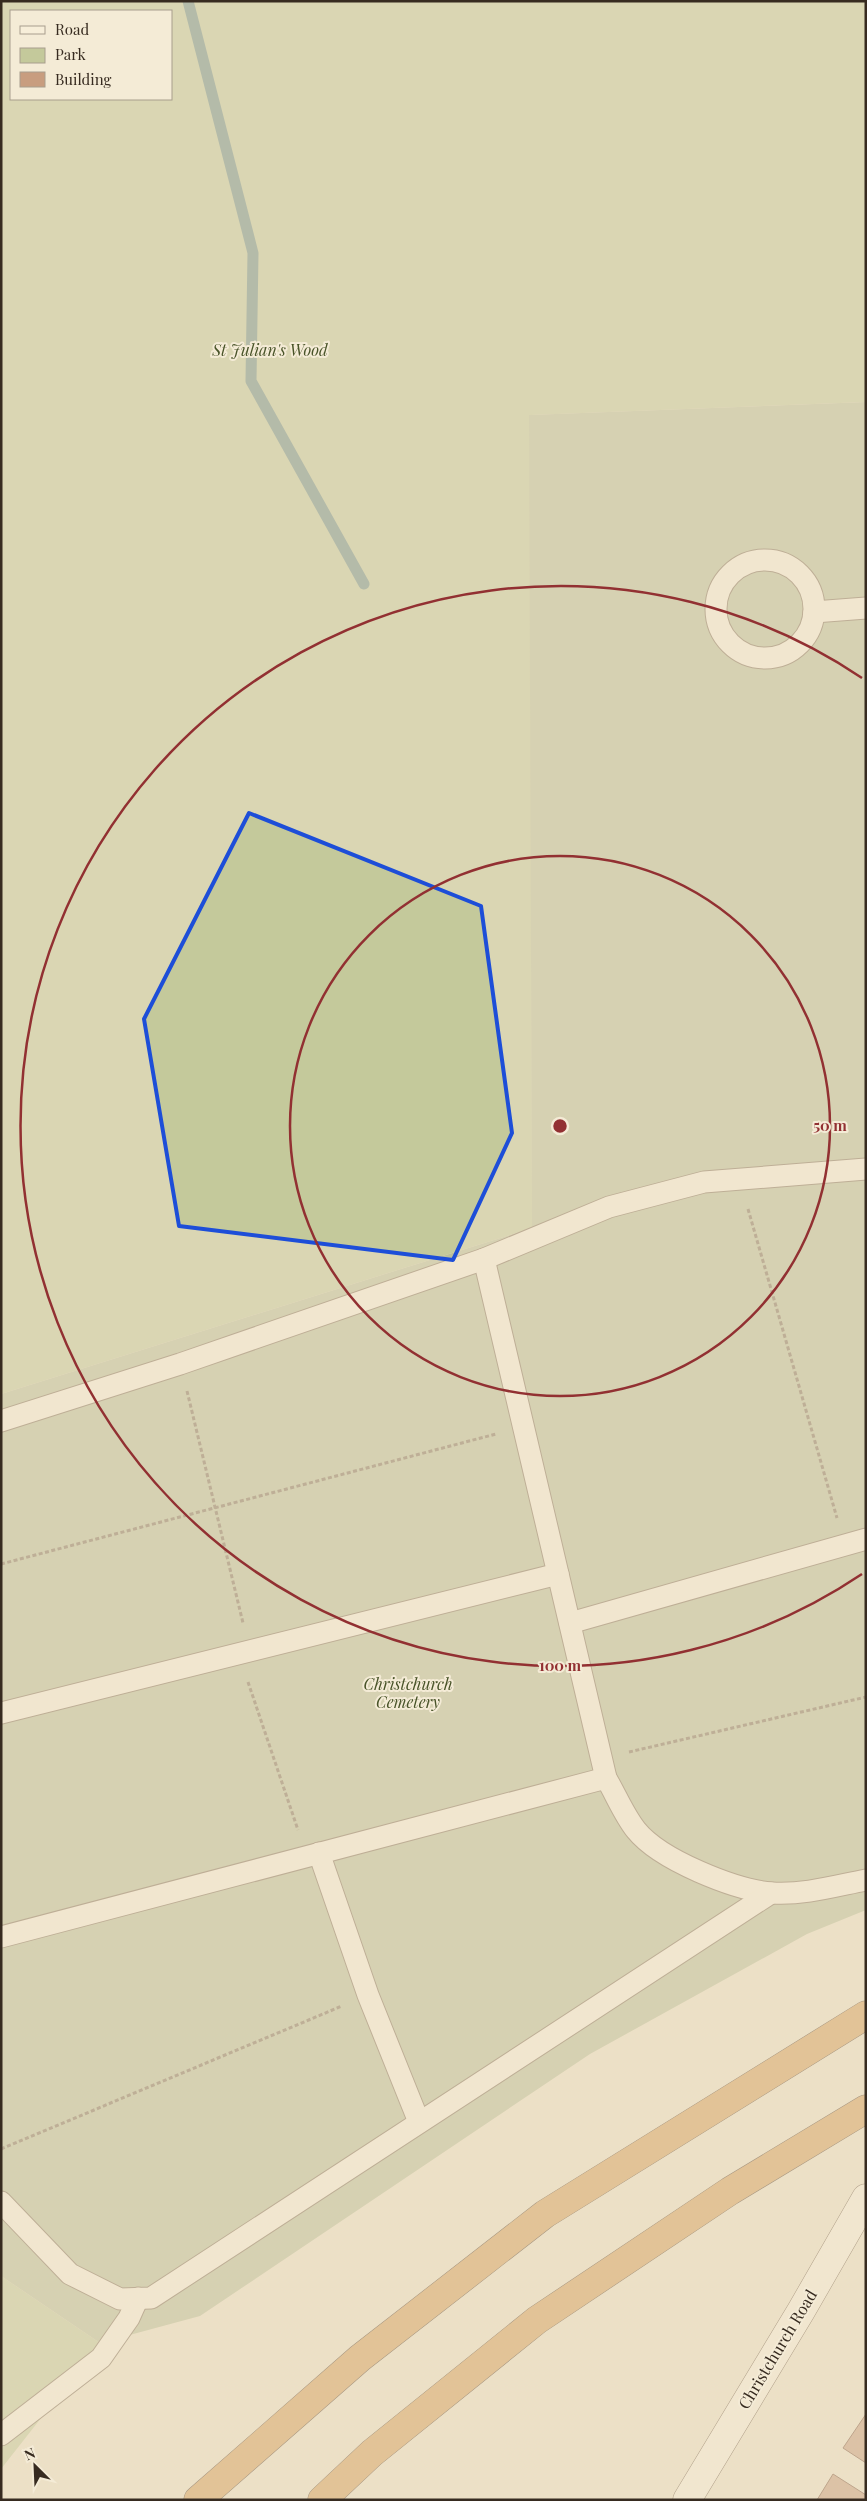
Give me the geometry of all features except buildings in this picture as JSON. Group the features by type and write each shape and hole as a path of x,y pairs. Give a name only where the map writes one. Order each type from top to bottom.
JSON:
{"highway":[{"path":"198,2500 360,2358 545,2214 866,2014"},
{"path":"322,2500 372,2453 537,2320 730,2191 866,2109"}],"street":[{"name":"Christchurch Road","path":"687,2500 801,2311 866,2198"}],"lane":[{"path":"763,560 780,562 795,570 807,583 812,595 814,612 810,629 800,643 781,655 758,657 736,648 722,633 716,617 717,598 725,582 738,568 763,560"},
{"path":"814,612 866,608"},
{"path":"1,1421 180,1364 484,1259 609,1208 704,1182 866,1169"},
{"path":"484,1259 604,1768 637,1831 670,1858 714,1878 771,1893 810,1892 866,1880"},
{"path":"570,1624 866,1539"},
{"path":"1,1714 558,1574"},
{"path":"1,1937 313,1855 604,1768"},
{"path":"313,1855 419,2122"},
{"path":"1,2202 70,2274 120,2298 151,2298 771,1893"},
{"path":"3,2430 101,2358 129,2318 138,2298"}],"path":[{"path":"739,1179 844,1545"},
{"path":"180,1364 215,1508 244,1652 313,1855"},
{"path":"1,1564 523,1426"},
{"path":"604,1768 866,1697"},
{"path":"1,2149 368,1996"}],"highlighted area":[{"path":"249,813 481,906 512,1133 453,1260 179,1226 144,1019"}],"green space":[{"name":"St Julian's Wood","path":"1,1 866,1 866,402 531,415 532,1228 1,1394"},
{"name":"Christchurch Cemetery","path":"866,402 866,1910 807,1934 590,2054 200,2316 100,2343 1,2276 1,1394 532,1228 529,415"},
{"path":"1,2276 100,2343 1,2469"}],"waterway":[{"path":"188,1 253,253 251,381 364,584"}]}
